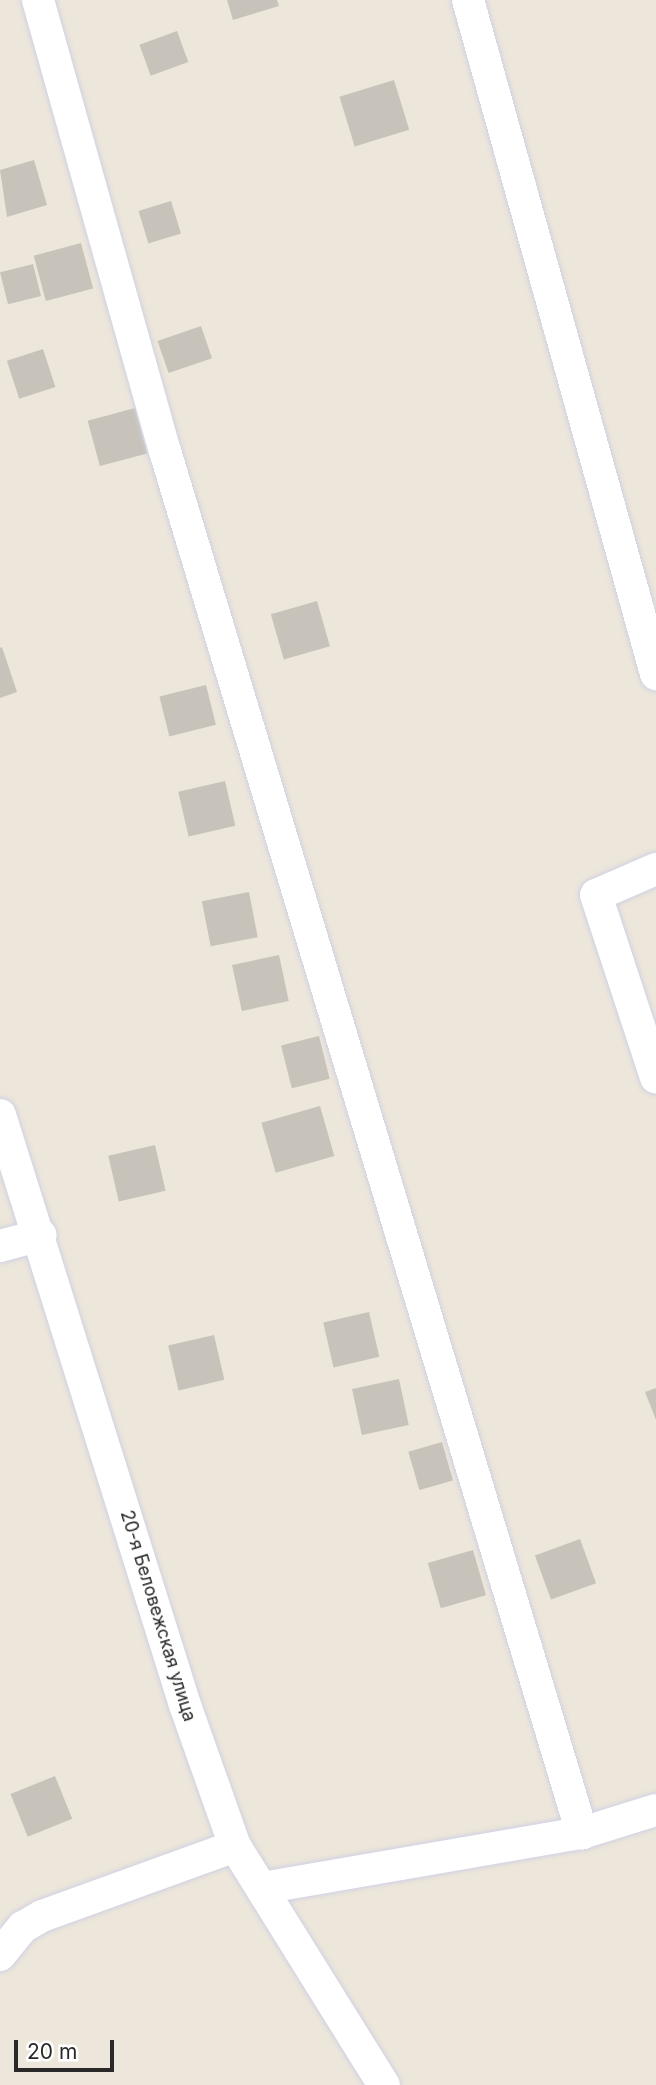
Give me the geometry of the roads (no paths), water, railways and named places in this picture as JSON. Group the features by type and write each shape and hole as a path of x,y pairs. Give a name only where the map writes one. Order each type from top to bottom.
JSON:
{"street":[{"path":"38,0 169,464 582,1833"},
{"path":"468,0 656,674"},
{"path":"656,869 596,895 656,1077"},
{"name":"20-я Беловежская улица","path":"0,1115 41,1235 185,1705 235,1846 384,2085"},
{"path":"0,1246 41,1235"},
{"path":"262,1888 582,1833 656,1810"},
{"path":"0,1952 23,1927 42,1916 235,1846"}]}
